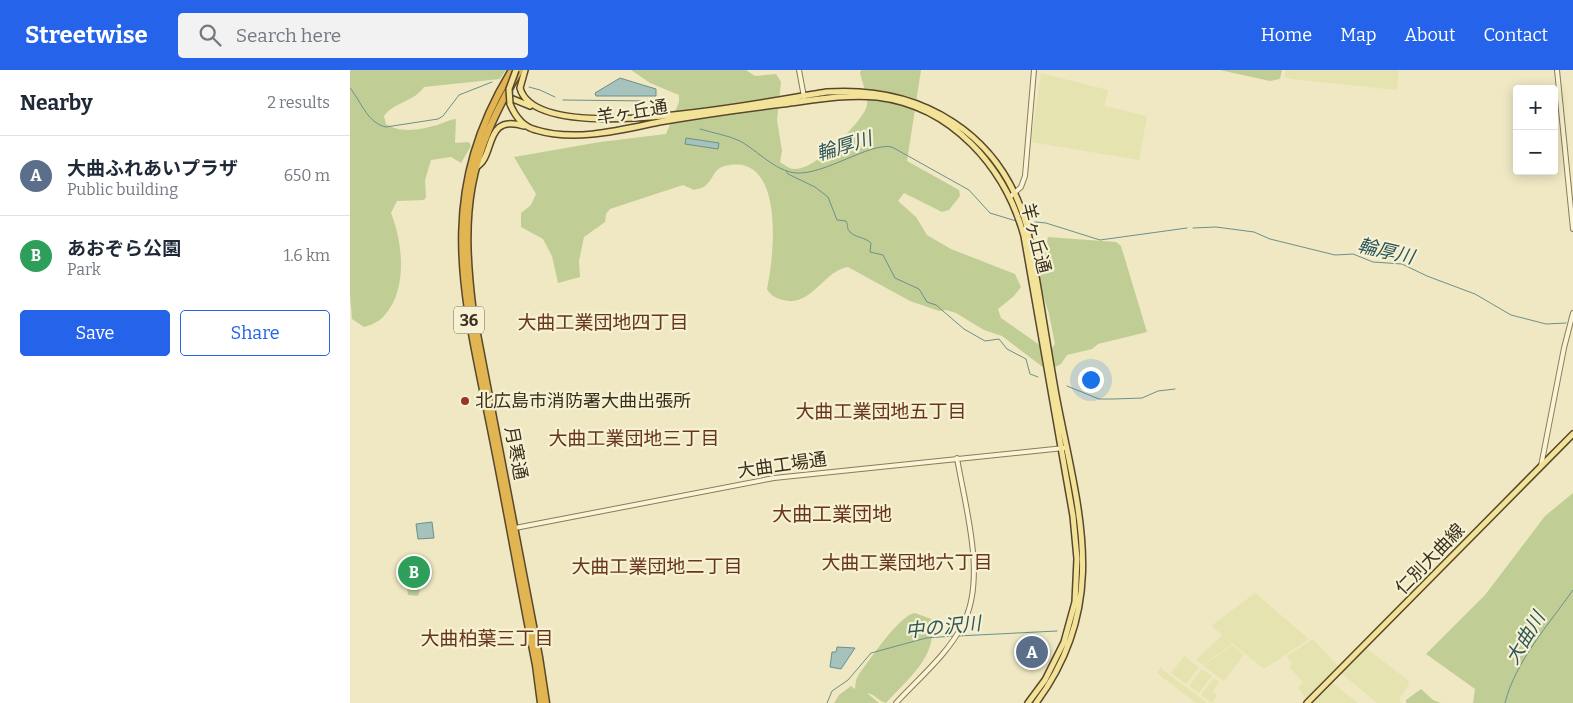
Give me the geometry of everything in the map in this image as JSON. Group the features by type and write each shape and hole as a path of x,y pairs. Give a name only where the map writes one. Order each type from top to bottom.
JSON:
{"highway":[{"name":"月寒通","path":"512,70 494,101 479,135 469,169 462,210 461,249 468,311 546,703"},
{"name":"月寒通","path":"520,70 485,138 476,167 468,202 467,267 473,313 541,703"}],"main road":[{"path":"516,70 509,88 510,104 517,117 532,129"},
{"name":"羊ヶ丘通","path":"525,70 521,80 521,91 528,102 539,108"},
{"name":"羊ヶ丘通","path":"476,167 482,162 491,138 498,129 510,124 569,134 612,131 851,91 884,94 921,105 956,125 974,140 1000,170 1027,227 1064,448 1084,546 1081,601 1065,656 1036,703"},
{"path":"494,101 505,96"},
{"name":"羊ヶ丘通","path":"505,96 539,108 571,116 621,120 804,98"},
{"name":"仁別大曲線","path":"1307,703 1573,434"},
{"name":"羊ヶ丘通","path":"1028,703 1056,661 1064,642 1074,602 1076,545 1064,448"}],"street":[{"path":"799,70 804,98"},
{"path":"1013,195 1021,187 1025,176 1034,70"},
{"path":"1557,70 1573,229"},
{"path":"1541,466 1564,348 1573,313"},
{"name":"大曲工場通","path":"512,528 774,478 1064,448"},
{"path":"896,703 953,640 964,624 972,600 975,585 974,563 957,458"}],"green space":[{"path":"350,70 506,70 500,79 424,87 415,96 388,111 384,116 386,124 403,130 422,129 456,119 455,143 469,142 471,146 461,163 451,157 431,160 425,180 426,197 424,200 397,201 391,213 400,252 400,280 397,293 392,305 382,318 364,327 352,319 350,294"},
{"path":"631,70 746,70 755,76 776,74 781,82 777,120 782,151 780,162 794,169 809,165 824,155 860,119 867,104 860,73 861,70 921,70 907,161 959,190 960,196 949,210 942,212 904,193 898,201 916,217 927,235 951,249 1015,274 1021,287 1014,296 998,309 1001,318 1044,348 1051,349 1055,344 1049,314 1038,279 1043,265 1048,237 1116,242 1121,246 1147,332 1098,344 1092,349 1067,355 1061,364 1048,371 1002,336 984,330 956,313 946,310 939,311 910,301 848,267 831,275 801,299 793,301 778,298 767,289 773,234 772,212 768,192 760,176 748,167 730,165 717,170 704,187 694,190 683,185 610,209 606,214 605,222 584,237 579,261 580,277 558,283 552,256 543,239 521,227 521,213 531,205 536,194 514,157 600,142 666,134 679,102 679,95 650,83"},
{"path":"1220,70 1282,70 1280,79 1270,81"},
{"path":"1285,70 1399,70 1397,90 1291,79 1285,77"},
{"path":"1041,73 1108,90 1105,106 1147,116 1139,160 1031,142"},
{"path":"1573,493 1573,703 1473,703 1475,689 1426,654 1485,595 1545,516"},
{"path":"423,561 425,582 422,584 418,596 408,595 403,562"},
{"path":"1255,593 1309,639 1264,669 1224,637 1232,644 1203,665 1196,660 1222,635 1211,626"},
{"path":"915,613 931,619 932,632 931,644 926,655 912,675 886,703 867,693 879,703 834,703 839,695 851,686 855,689 859,674 885,639 901,621"},
{"path":"1313,639 1340,668 1307,700 1298,688 1303,682 1289,667 1292,664 1287,656"},
{"path":"1232,645 1244,655 1224,681 1203,666"},
{"path":"1366,648 1408,680 1409,684 1399,699 1401,703 1377,703 1341,673"},
{"path":"1184,656 1199,667 1186,684 1171,673"},
{"path":"1162,666 1163,670 1207,703 1196,703 1157,673"},
{"path":"1202,669 1212,676 1199,693 1189,686"},
{"path":"1214,678 1219,682 1213,691 1217,695 1212,703 1201,695"},
{"path":"1331,682 1358,703 1311,703"},
{"path":"1421,689 1433,700 1441,703 1406,703 1406,700"}],"water":[{"path":"620,78 656,89 656,96 596,96 595,93"},
{"path":"686,138 719,143 718,149 685,144"},
{"path":"432,522 434,538 418,539 416,524"},
{"path":"837,647 855,648 841,669 830,667 832,652 836,652"}],"waterway":[{"name":"輪厚川","path":"350,88 369,116 379,125 386,127 438,119 443,116 459,95 492,82"},
{"name":"輪厚川","path":"529,87 555,97"},
{"name":"輪厚川","path":"563,100 651,101"},
{"name":"輪厚川","path":"700,129 740,141 774,165 796,173 820,169 872,149 892,147 969,190 990,213 1016,221"},
{"path":"786,171 788,174 815,187 828,197 837,220 846,221 850,232 871,243 870,252 883,255 895,278 919,289 927,302 936,305 964,329 985,341 999,339 1007,349 1026,359 1030,374 1038,377"},
{"name":"輪厚川","path":"1035,222 1046,223 1100,240 1187,228"},
{"name":"輪厚川","path":"1193,228 1216,227 1254,232 1270,239 1335,255 1353,254 1373,262 1402,264 1427,276 1475,294 1511,315 1546,324 1566,323"},
{"path":"1067,386 1099,399 1142,398 1158,391 1175,389"},
{"name":"大曲川","path":"1505,703 1516,673 1525,658 1573,590"},
{"name":"中の沢川","path":"958,636 1057,631"},
{"name":"中の沢川","path":"827,703 832,691 848,680 871,653 926,638 954,636"}],"place":[{"name":"北広島市消防署大曲出張所","path":"465,401"},
{"name":"あおぞら公園","path":"414,572"},
{"name":"大曲ふれあいプラザ","path":"1032,652"}],"district":[{"name":"大曲工業団地四丁目","path":"603,322"},
{"name":"大曲工業団地五丁目","path":"881,411"},
{"name":"大曲工業団地三丁目","path":"634,438"},
{"name":"大曲工業団地","path":"832,514"},
{"name":"大曲工業団地六丁目","path":"907,562"},
{"name":"大曲工業団地二丁目","path":"657,566"},
{"name":"大曲柏葉三丁目","path":"487,638"}]}
